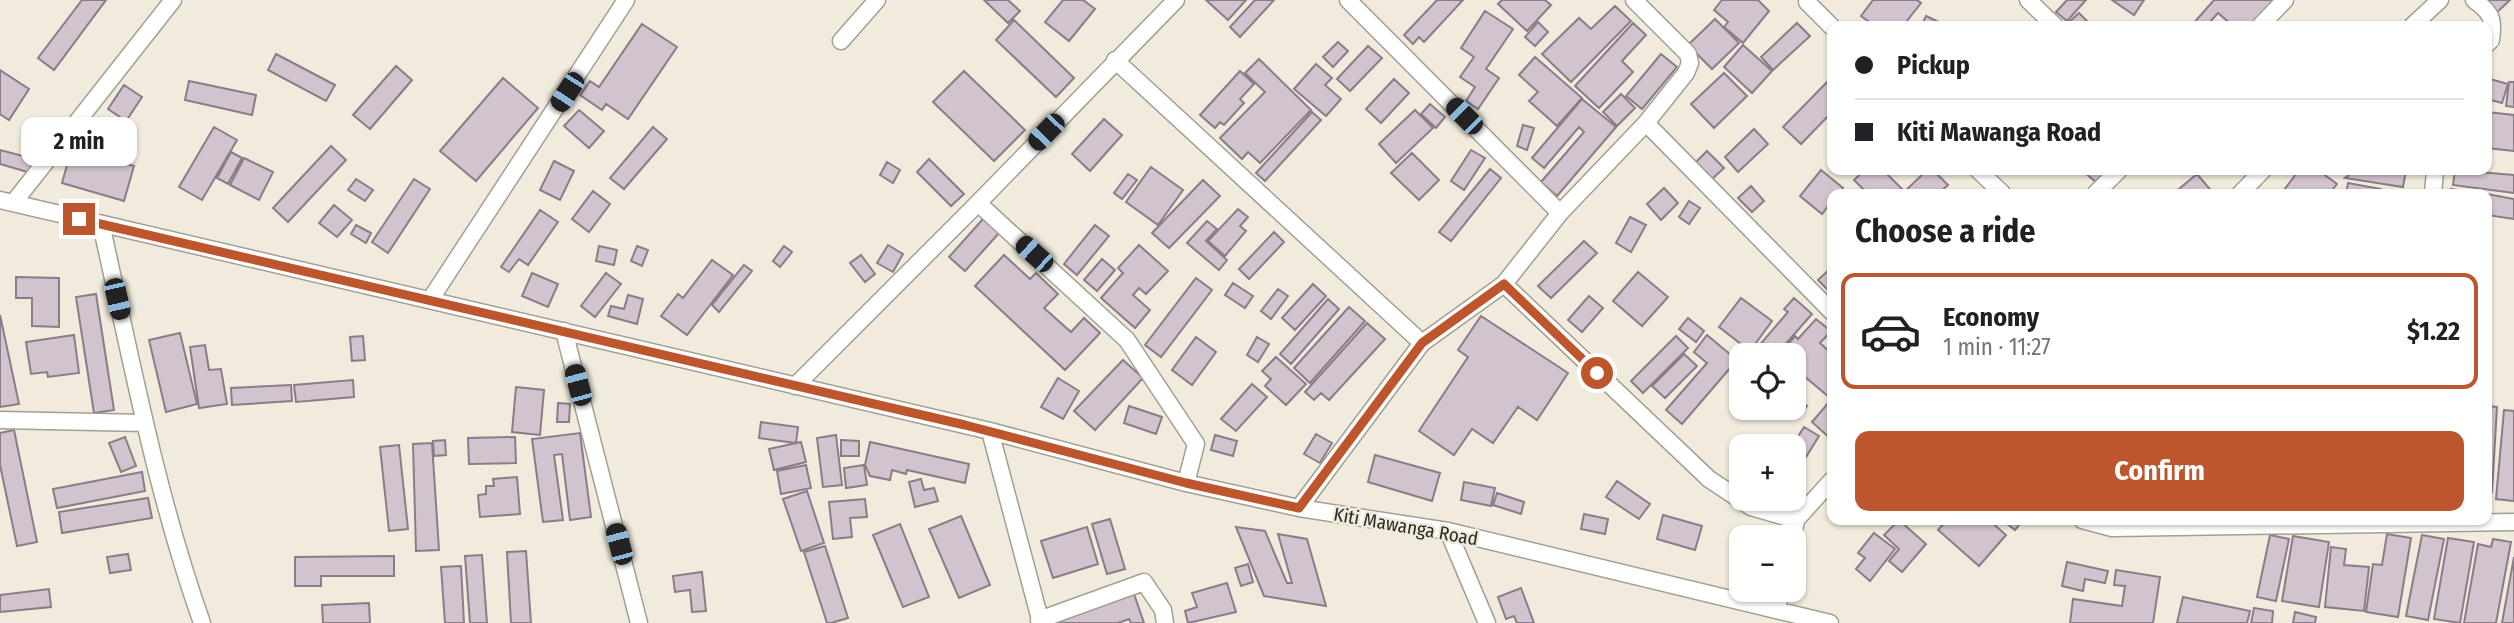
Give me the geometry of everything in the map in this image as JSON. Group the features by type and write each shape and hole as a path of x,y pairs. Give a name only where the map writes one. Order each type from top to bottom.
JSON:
{"street":[{"path":"7,201 173,0"},
{"path":"430,300 626,0"},
{"path":"841,41 877,0"},
{"path":"795,386 1176,0"},
{"path":"1348,0 1560,213"},
{"path":"1299,508 1422,343 1504,284 1560,213 1646,123 1686,73 1690,63 1688,54 1634,0"},
{"path":"2028,0 2050,21"},
{"path":"2265,21 2285,0"},
{"path":"2417,21 2440,0"},
{"path":"2474,0 2485,8 2493,22 2492,31"},
{"path":"1807,2 1827,22"},
{"path":"1115,60 1422,343"},
{"path":"1646,123 1827,307"},
{"path":"1983,175 1998,189"},
{"path":"2100,189 2114,175"},
{"path":"2245,189 2258,175"},
{"name":"Kiti Mawanga Road","path":"7,201 990,431 1186,483 1299,508 1448,531 1830,623"},
{"path":"978,203 1127,340 1196,444 1186,483"},
{"path":"101,224 170,523 202,623"},
{"path":"1504,284 1709,479 1751,507 1796,520"},
{"path":"564,331 639,623"},
{"path":"0,420 145,423"},
{"path":"990,431 1040,621 1144,582 1163,610 1166,623"},
{"path":"1795,525 1796,520 1827,486"},
{"path":"2492,522 2514,522"},
{"path":"2101,525 2112,528 2261,525"},
{"path":"1448,531 1487,623"},
{"path":"1777,610 1779,602"}],"building":[{"path":"82,0 106,0 54,70 38,58"},
{"path":"984,0 1008,0 1020,11 1008,23"},
{"path":"1063,0 1083,0 1095,9 1069,41 1045,22"},
{"path":"1206,0 1246,0 1228,20"},
{"path":"1255,0 1274,0 1240,37 1230,27"},
{"path":"1437,0 1463,0 1424,42 1419,37 1413,44 1404,35"},
{"path":"1502,0 1545,0 1551,5 1527,31 1498,4"},
{"path":"1722,0 1758,0 1769,11 1743,43 1724,27 1728,22 1714,10"},
{"path":"1873,0 1917,0 1921,3 1907,21 1868,21 1861,16"},
{"path":"2067,0 2086,0 2067,21 2056,12"},
{"path":"2112,0 2144,0 2134,15"},
{"path":"2214,0 2278,0 2259,21 2227,21 2218,13 2211,21 2196,21"},
{"path":"2481,0 2510,0 2494,15"},
{"path":"1615,6 1631,21 1571,82 1542,54 1579,18 1591,29"},
{"path":"1485,11 1513,29 1486,69 1499,78 1478,109 1466,101 1475,87 1460,77 1474,57 1461,48"},
{"path":"2079,13 2087,21 2070,21"},
{"path":"1926,16 1936,21 1924,21"},
{"path":"1715,19 1739,43 1712,69 1688,45"},
{"path":"1014,20 1074,78 1056,97 996,40"},
{"path":"1538,22 1548,32 1535,46 1525,37"},
{"path":"1633,23 1646,35 1622,61 1633,72 1599,108 1575,86"},
{"path":"1797,23 1810,36 1773,70 1761,57"},
{"path":"642,24 677,47 628,119 606,104 602,110 580,95 590,81 599,87"},
{"path":"1338,42 1348,51 1333,67 1323,57"},
{"path":"1743,45 1772,71 1752,93 1724,67"},
{"path":"1368,46 1382,58 1350,91 1337,79"},
{"path":"276,54 335,85 326,101 268,70"},
{"path":"1661,54 1677,67 1642,109 1626,96"},
{"path":"1535,57 1582,98 1557,126 1529,101 1538,92 1519,75"},
{"path":"1259,59 1311,110 1260,163 1248,152 1242,159 1220,138 1265,92 1245,73"},
{"path":"1316,64 1332,78 1325,85 1341,99 1326,116 1294,89"},
{"path":"396,66 412,80 370,129 353,115"},
{"path":"0,70 29,89 9,120 0,114"},
{"path":"964,71 1025,130 994,161 933,102"},
{"path":"1240,71 1254,84 1240,99 1244,103 1224,125 1220,122 1215,128 1200,115"},
{"path":"1724,73 1747,96 1714,128 1691,104"},
{"path":"503,78 538,108 476,181 440,151"},
{"path":"1394,79 1409,93 1381,123 1366,109"},
{"path":"2492,80 2508,84 2502,103 2492,100"},
{"path":"189,81 256,95 252,115 185,100"},
{"path":"1827,82 1827,117 1801,144 1783,127"},
{"path":"2509,82 2514,82 2514,107 2506,106"},
{"path":"124,85 142,97 126,121 108,109"},
{"path":"1621,94 1635,108 1617,126 1603,112"},
{"path":"1582,99 1616,127 1557,196 1541,182 1584,132 1579,127 1544,168 1532,158"},
{"path":"1430,104 1445,117 1436,128 1421,114"},
{"path":"579,110 604,131 589,148 564,126"},
{"path":"1415,110 1433,128 1396,163 1379,144"},
{"path":"1312,112 1321,120 1265,181 1256,173"},
{"path":"2492,113 2514,115 2514,151 2492,149"},
{"path":"1104,119 1122,135 1090,171 1072,154"},
{"path":"1523,125 1534,128 1527,150 1517,146"},
{"path":"31,126 57,133 51,153 37,149 31,173 0,164 0,150 23,156"},
{"path":"214,127 237,140 202,200 179,187"},
{"path":"653,127 667,139 624,189 610,178"},
{"path":"1754,129 1768,144 1738,172 1725,157"},
{"path":"74,140 101,148 99,156 134,166 124,201 62,183"},
{"path":"331,146 346,160 288,222 273,208"},
{"path":"1471,150 1485,158 1464,190 1451,181"},
{"path":"1707,151 1724,168 1712,179 1696,162"},
{"path":"231,152 242,158 228,184 217,178"},
{"path":"1412,153 1439,180 1419,200 1391,173"},
{"path":"244,158 273,172 259,200 230,185"},
{"path":"929,159 964,194 951,206 917,172"},
{"path":"554,161 574,171 560,200 540,190"},
{"path":"887,162 900,170 893,183 880,175"},
{"path":"1151,167 1183,190 1158,225 1126,202"},
{"path":"1490,169 1501,178 1451,241 1439,232"},
{"path":"1821,170 1843,188 1827,189 1827,208 1822,214 1800,196"},
{"path":"1128,174 1137,180 1122,199 1114,193"},
{"path":"1860,175 1888,175 1902,189 1863,189 1854,180"},
{"path":"1922,175 1938,175 1948,185 1944,189 1907,189"},
{"path":"2087,175 2104,175 2097,183"},
{"path":"2198,175 2210,189 2179,189"},
{"path":"2295,175 2325,175 2337,184 2333,189 2285,189"},
{"path":"2349,175 2405,175 2403,187 2345,178"},
{"path":"2454,175 2514,175 2514,193 2453,185"},
{"path":"356,179 373,190 365,201 348,190"},
{"path":"414,179 430,189 388,253 372,242"},
{"path":"1203,180 1220,196 1169,248 1152,233"},
{"path":"2348,183 2381,189 2347,189"},
{"path":"1751,186 1764,201 1752,212 1738,198"},
{"path":"1664,188 1678,203 1661,220 1647,204"},
{"path":"593,191 610,204 589,232 572,219"},
{"path":"2492,195 2514,199 2514,219 2492,216"},
{"path":"1689,201 1700,208 1689,224 1679,217"},
{"path":"334,205 352,220 337,237 319,223"},
{"path":"1238,209 1248,217 1240,226 1246,231 1225,256 1208,241"},
{"path":"540,210 558,222 528,265 519,259 509,272 501,267"},
{"path":"1630,217 1646,225 1631,252 1616,243"},
{"path":"983,219 999,233 965,271 949,257"},
{"path":"1207,221 1217,229 1206,241 1227,260 1219,270 1187,243"},
{"path":"356,225 371,233 366,243 351,234"},
{"path":"1095,225 1109,236 1077,275 1064,264"},
{"path":"1274,232 1284,242 1249,279 1239,269"},
{"path":"1584,241 1597,253 1551,298 1538,286"},
{"path":"888,245 903,254 893,272 877,263"},
{"path":"1139,245 1168,271 1146,294 1139,288 1133,295 1150,310 1135,328 1101,298 1123,273 1118,268"},
{"path":"599,246 617,250 614,265 596,261"},
{"path":"637,246 648,250 642,266 631,261"},
{"path":"784,246 792,252 780,267 773,261"},
{"path":"861,255 875,274 865,282 850,263"},
{"path":"1004,255 1030,279 1036,273 1058,294 1044,308 1071,332 1084,318 1100,333 1065,370 975,286"},
{"path":"1102,259 1115,270 1097,291 1084,280"},
{"path":"712,260 733,275 687,335 661,316 678,294 683,298"},
{"path":"744,265 752,271 719,312 712,305"},
{"path":"1638,272 1668,297 1642,326 1613,301"},
{"path":"1827,272 1827,289 1818,280"},
{"path":"532,273 558,284 548,307 522,296"},
{"path":"606,273 621,284 595,317 581,306"},
{"path":"16,277 59,278 59,327 32,326 32,298 16,298"},
{"path":"1196,278 1212,290 1161,357 1145,345"},
{"path":"1233,283 1253,296 1245,308 1225,295"},
{"path":"1313,284 1326,296 1295,330 1282,318"},
{"path":"1278,289 1288,296 1271,319 1261,311"},
{"path":"96,294 114,410 94,413 76,297"},
{"path":"628,295 643,299 637,324 608,316 611,306 624,309"},
{"path":"1589,296 1603,308 1582,332 1568,320"},
{"path":"1741,298 1772,321 1756,343 1740,343 1719,327"},
{"path":"1794,298 1812,314 1786,343 1761,343 1788,312 1784,309"},
{"path":"1328,299 1339,309 1291,364 1280,354"},
{"path":"1349,307 1365,321 1310,383 1294,368"},
{"path":"0,315 19,404 0,407"},
{"path":"1481,316 1568,373 1537,420 1518,407 1493,443 1472,429 1454,455 1419,431 1468,357 1458,350"},
{"path":"1688,318 1704,331 1696,342 1679,329"},
{"path":"1816,319 1827,328 1827,335 1820,343 1827,349 1827,395 1806,378 1806,343 1789,343 1795,336 1798,339"},
{"path":"1367,323 1385,339 1329,400 1321,393 1314,400 1305,392"},
{"path":"180,333 197,404 166,412 149,340"},
{"path":"74,335 79,373 48,377 47,372 31,374 26,342"},
{"path":"1707,335 1729,353 1729,369 1682,424 1666,410 1707,363 1694,352"},
{"path":"363,336 365,360 352,361 350,337"},
{"path":"1676,336 1688,348 1643,393 1631,381"},
{"path":"1196,337 1216,352 1192,385 1172,370"},
{"path":"1257,337 1269,344 1258,362 1247,355"},
{"path":"205,345 209,370 221,369 227,404 199,408 190,347"},
{"path":"1684,354 1697,366 1665,398 1652,386"},
{"path":"1276,357 1306,384 1286,405 1265,386 1271,379 1262,371"},
{"path":"1123,360 1143,378 1095,430 1074,411"},
{"path":"1058,378 1079,391 1063,419 1041,407"},
{"path":"353,380 354,397 296,402 294,385"},
{"path":"1252,384 1267,397 1236,431 1221,419"},
{"path":"291,385 292,401 232,405 231,388"},
{"path":"516,387 544,390 540,435 512,432"},
{"path":"558,403 570,404 569,422 557,422"},
{"path":"1827,404 1827,436 1812,422"},
{"path":"1129,406 1162,417 1156,434 1124,423"},
{"path":"2492,406 2497,407 2492,492"},
{"path":"2504,410 2514,411 2514,501 2496,499"},
{"path":"761,422 798,427 796,443 759,438"},
{"path":"1804,427 1819,436 1806,457 1806,434 1800,434"},
{"path":"14,430 37,542 17,546 0,465 0,433"},
{"path":"580,433 591,517 570,520 562,454 554,455 563,520 543,522 532,439"},
{"path":"1316,434 1332,443 1320,463 1304,454"},
{"path":"836,435 842,485 823,487 817,438"},
{"path":"1215,435 1237,441 1233,456 1211,450"},
{"path":"125,437 136,466 121,472 109,443"},
{"path":"515,437 516,463 469,464 468,438"},
{"path":"445,440 446,455 434,456 433,441"},
{"path":"841,440 859,441 859,456 841,456"},
{"path":"801,442 806,462 774,470 769,449"},
{"path":"870,442 969,464 965,483 907,470 906,474 892,470 890,480 870,476 865,465"},
{"path":"432,443 439,550 416,551 413,444"},
{"path":"399,445 408,529 389,531 380,447"},
{"path":"1375,455 1440,473 1432,501 1368,482"},
{"path":"806,465 811,488 781,494 777,471"},
{"path":"864,465 867,485 846,488 844,468"},
{"path":"142,472 145,491 57,508 53,489"},
{"path":"517,477 520,514 480,517 478,495 486,494 486,486 494,486 493,479"},
{"path":"921,479 924,490 934,488 938,501 915,507 909,482"},
{"path":"1617,481 1650,504 1639,519 1606,497"},
{"path":"1464,482 1495,488 1491,506 1461,500"},
{"path":"807,491 824,543 801,551 783,499"},
{"path":"1497,493 1524,502 1521,514 1493,505"},
{"path":"148,498 152,518 62,533 59,512"},
{"path":"865,499 867,517 850,518 852,537 833,539 829,502"},
{"path":"1584,514 1608,519 1605,534 1581,529"},
{"path":"1663,515 1702,526 1695,550 1657,539"},
{"path":"961,516 990,585 959,598 929,529"},
{"path":"1110,519 1125,569 1107,574 1092,524"},
{"path":"900,524 929,597 903,607 873,535"},
{"path":"1894,525 1905,525 1926,544 1902,572 1889,561 1899,549 1884,535"},
{"path":"1942,525 1995,525 2006,535 1979,566 1938,530"},
{"path":"1087,527 1098,564 1053,578 1041,541"},
{"path":"1236,527 1265,531 1287,583 1292,583 1278,534 1307,539 1326,606 1264,596"},
{"path":"1874,533 1895,549 1870,581 1856,569 1865,558 1858,553"},
{"path":"2387,534 2411,538 2398,617 2366,612 2373,564 2382,565"},
{"path":"2270,535 2289,539 2276,601 2257,597"},
{"path":"2422,535 2444,539 2428,620 2406,616"},
{"path":"2293,536 2329,542 2319,607 2282,601"},
{"path":"2448,538 2474,542 2460,623 2434,619"},
{"path":"2493,539 2511,542 2496,623 2464,623 2478,544 2491,547"},
{"path":"825,546 848,618 831,623 827,623 804,552"},
{"path":"2331,547 2346,549 2344,565 2369,567 2364,611 2325,607"},
{"path":"526,551 531,623 511,623 507,552"},
{"path":"128,554 131,570 110,573 107,557"},
{"path":"482,555 487,623 470,623 465,556"},
{"path":"394,556 394,576 321,576 321,586 295,586 295,557"},
{"path":"2514,557 2514,623 2502,623"},
{"path":"2067,562 2108,571 2105,583 2085,579 2083,591 2062,586"},
{"path":"1248,564 1253,582 1241,586 1235,568"},
{"path":"461,566 464,623 445,623 441,567"},
{"path":"2116,570 2160,577 2153,623 2070,623 2073,599 2122,606 2125,586 2114,585"},
{"path":"702,572 706,611 692,612 690,590 675,592 673,576"},
{"path":"1227,583 1236,612 1188,623 1185,611 1197,607 1192,593"},
{"path":"1521,588 1534,623 1517,623 1514,616 1506,619 1498,597"},
{"path":"49,589 51,607 0,612 0,595"},
{"path":"1134,594 1144,623 1131,623 1129,619 1118,623 1053,623"},
{"path":"2183,597 2250,611 2247,623 2177,623"},
{"path":"369,603 370,623 323,623 322,605"},
{"path":"2254,608 2273,611 2272,623 2251,623"},
{"path":"2295,612 2316,617 2315,623 2293,623"}],"route":[{"path":"79,219 965,425 1186,483 1299,508 1422,343 1504,284 1597,373"}]}
